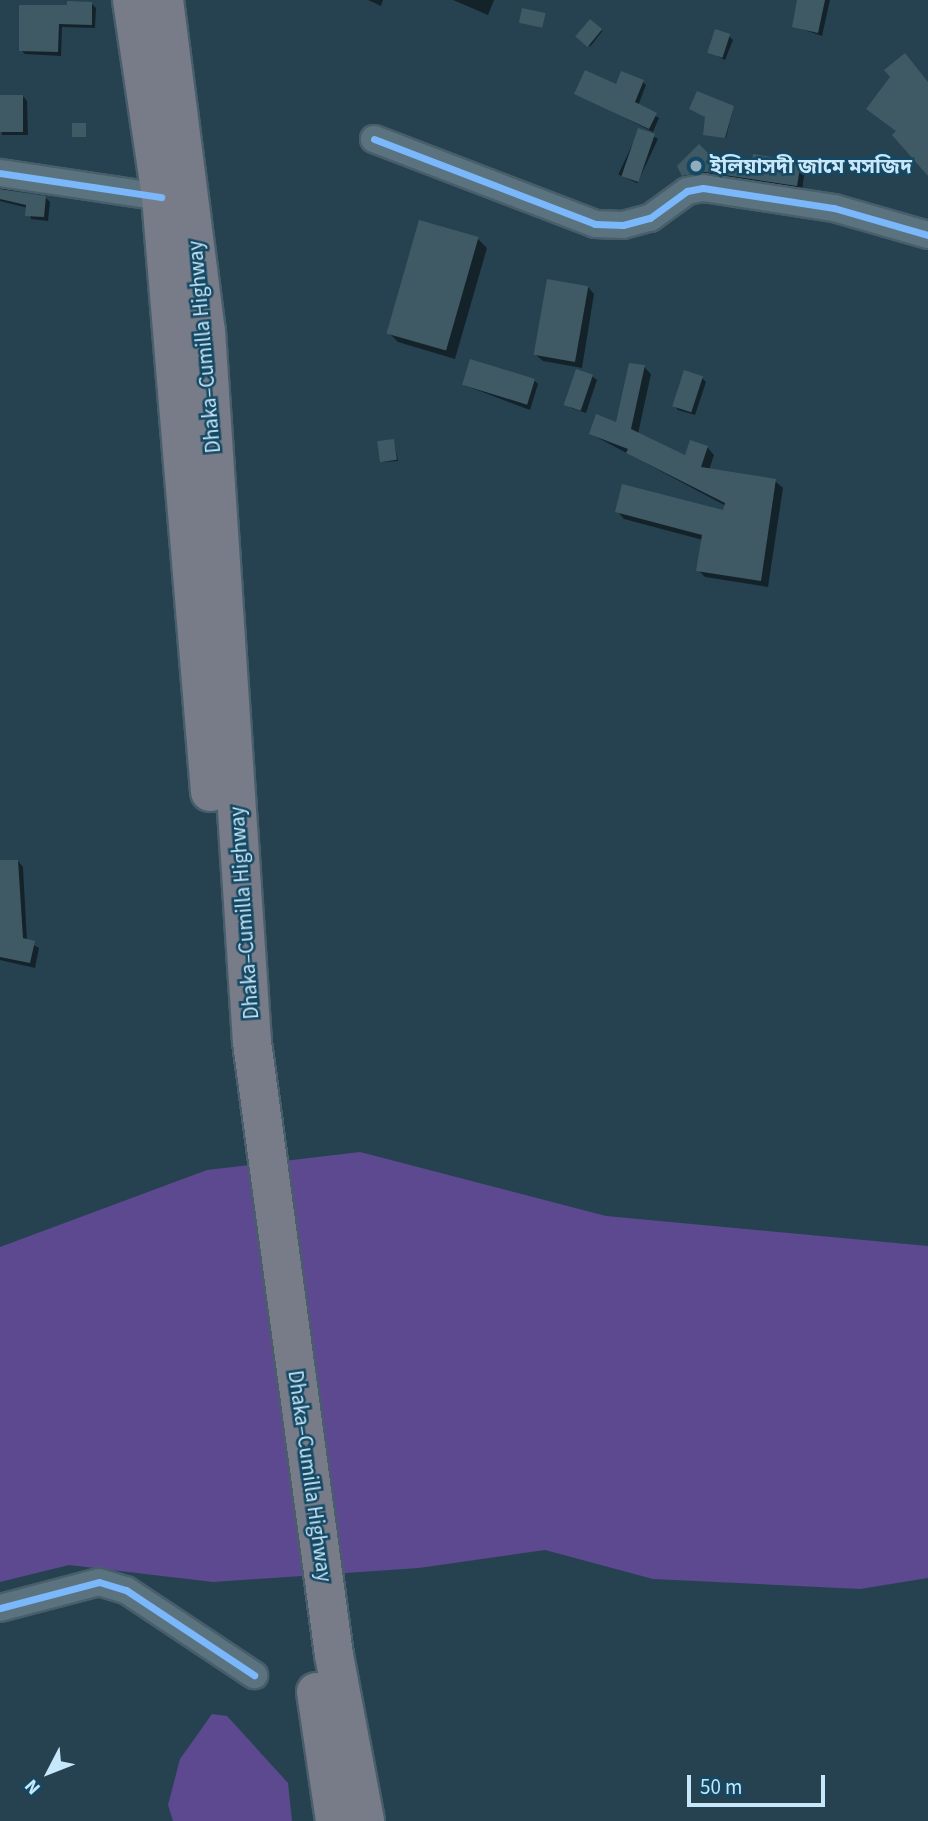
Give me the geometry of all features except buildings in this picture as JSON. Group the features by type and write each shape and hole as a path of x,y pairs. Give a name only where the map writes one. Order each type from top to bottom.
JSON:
{"highway":[{"name":"Dhaka–Cumilla Highway","path":"132,0 161,197 241,1042 277,1359 323,1658 335,1821"},
{"name":"Dhaka–Cumilla Highway","path":"164,0 206,331 241,1042"},
{"name":"Dhaka–Cumilla Highway","path":"323,1658 365,1821"}],"street":[{"path":"374,139 595,224 623,225 650,218 687,191 703,188 834,208 928,234"},
{"path":"0,173 161,197"},
{"path":"0,1608 99,1582 126,1590 254,1675"}],"shaded area":[{"path":"360,1152 606,1216 928,1246 928,1578 860,1589 653,1579 545,1550 419,1568 213,1582 69,1565 0,1582 0,1247 207,1170"},
{"path":"212,1714 227,1716 288,1783 292,1821 173,1821 168,1805 180,1759"}],"cycle path":[{"path":"374,139 595,224 623,225 650,218 687,191 703,188 834,208 928,235"},
{"path":"0,173 161,197"},
{"path":"0,1608 99,1582 126,1590 254,1675"}],"place":[{"name":"ইলিয়াসদী জামে মসজিদ","path":"696,166"}]}
